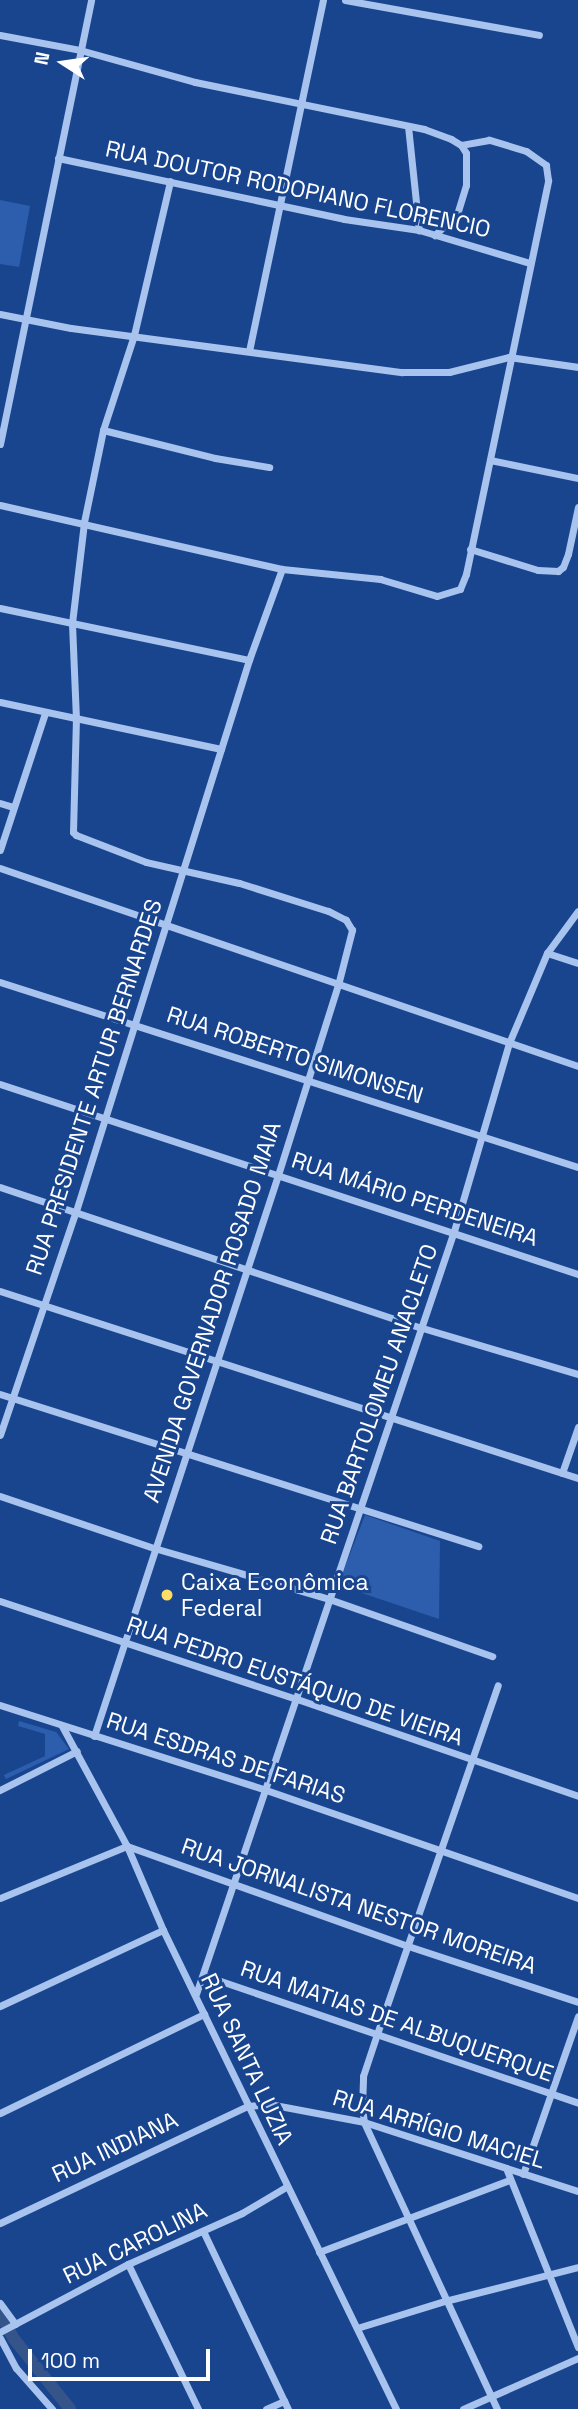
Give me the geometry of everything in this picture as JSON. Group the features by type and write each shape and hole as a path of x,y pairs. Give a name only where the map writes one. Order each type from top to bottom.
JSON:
{"street":[{"path":"0,444 91,0"},
{"path":"249,351 323,0"},
{"path":"345,0 539,35"},
{"path":"0,35 80,51 195,82 424,129 461,145 489,140 526,151 546,165 548,180 464,582 460,589 445,596 369,578 282,569 0,505"},
{"path":"408,126 419,230"},
{"path":"435,235 453,219 462,201 467,167 461,145"},
{"name":"RUA DOUTOR RODOPIANO FLORENCIO","path":"58,158 279,205 419,230 530,263"},
{"path":"170,181 134,335 103,430 84,523 72,623 76,719 73,832 146,862 183,872"},
{"path":"0,314 26,320 249,351 428,372 449,372 509,357 578,367"},
{"path":"103,430 215,458 269,467"},
{"path":"490,460 578,478"},
{"path":"470,549 550,572 563,567 578,507"},
{"name":"RUA PRESIDENTE ARTUR BERNARDES","path":"0,1435 42,1304 76,1211 168,924 248,660 282,569"},
{"path":"0,608 248,660"},
{"path":"0,702 220,749"},
{"path":"0,850 44,713"},
{"path":"0,803 13,807"},
{"path":"0,868 578,1066"},
{"name":"AVENIDA GOVERNADOR ROSADO MAIA","path":"94,1735 278,1175 338,985 352,930 346,919 328,911 239,883 183,872"},
{"name":"RUA BARTOLOMEU ANACLETO","path":"196,1994 361,1508 419,1327 454,1231 509,1043 547,953 578,911"},
{"path":"547,953 578,963"},
{"name":"RUA ROBERTO SIMONSEN","path":"0,982 135,1023 578,1167"},
{"name":"RUA MÁRIO PERDENEIRA","path":"0,1084 578,1273"},
{"path":"0,1187 419,1327 578,1374"},
{"path":"0,1291 578,1478"},
{"path":"0,1394 478,1546"},
{"path":"562,1473 578,1427"},
{"path":"0,1496 154,1548 329,1599 492,1656"},
{"name":"RUA PEDRO EUSTÁQUIO DE VIEIRA","path":"0,1601 578,1796"},
{"path":"497,2409 363,2122 363,2076 498,1685"},
{"name":"RUA ESDRAS DE FARIAS","path":"0,1705 266,1790 578,1898"},
{"name":"RUA SANTA LUZIA","path":"62,1726 127,1846 163,1930 196,1994 247,2106 396,2409"},
{"path":"0,1790 77,1751"},
{"path":"0,1898 127,1846"},
{"name":"RUA JORNALISTA NESTOR MOREIRA","path":"127,1846 408,1946 578,2002"},
{"path":"0,2006 163,1930"},
{"name":"RUA MATIAS DE ALBUQUERQUE","path":"203,1975 578,2104"},
{"path":"0,2113 204,2014"},
{"path":"523,2174 578,2016"},
{"name":"RUA ARRÍGIO MACIEL","path":"247,2106 291,2106 363,2122 578,2191"},
{"name":"RUA INDIANA","path":"0,2223 247,2106"},
{"path":"506,2168 578,2347"},
{"path":"319,2252 510,2180"},
{"name":"RUA CAROLINA","path":"5,2330 128,2264 243,2213 286,2187"},
{"path":"203,2231 288,2409"},
{"path":"128,2264 198,2409"},
{"path":"357,2328 445,2301 578,2267"},
{"path":"0,2303 16,2368 52,2409"},
{"path":"463,2409 578,2358"},
{"path":"266,2409 284,2401"}],"shaded area":[{"path":"0,200 30,206 19,267 0,264"},
{"path":"365,1515 440,1541 439,1619 338,1585"},
{"path":"19,1721 56,1732 69,1749 6,1779 4,1775 45,1756 45,1734 18,1726"}],"waterway":[{"path":"0,2313 14,2339 70,2409"}],"place":[{"name":"Caixa Econômica Federal","path":"167,1595"}]}
